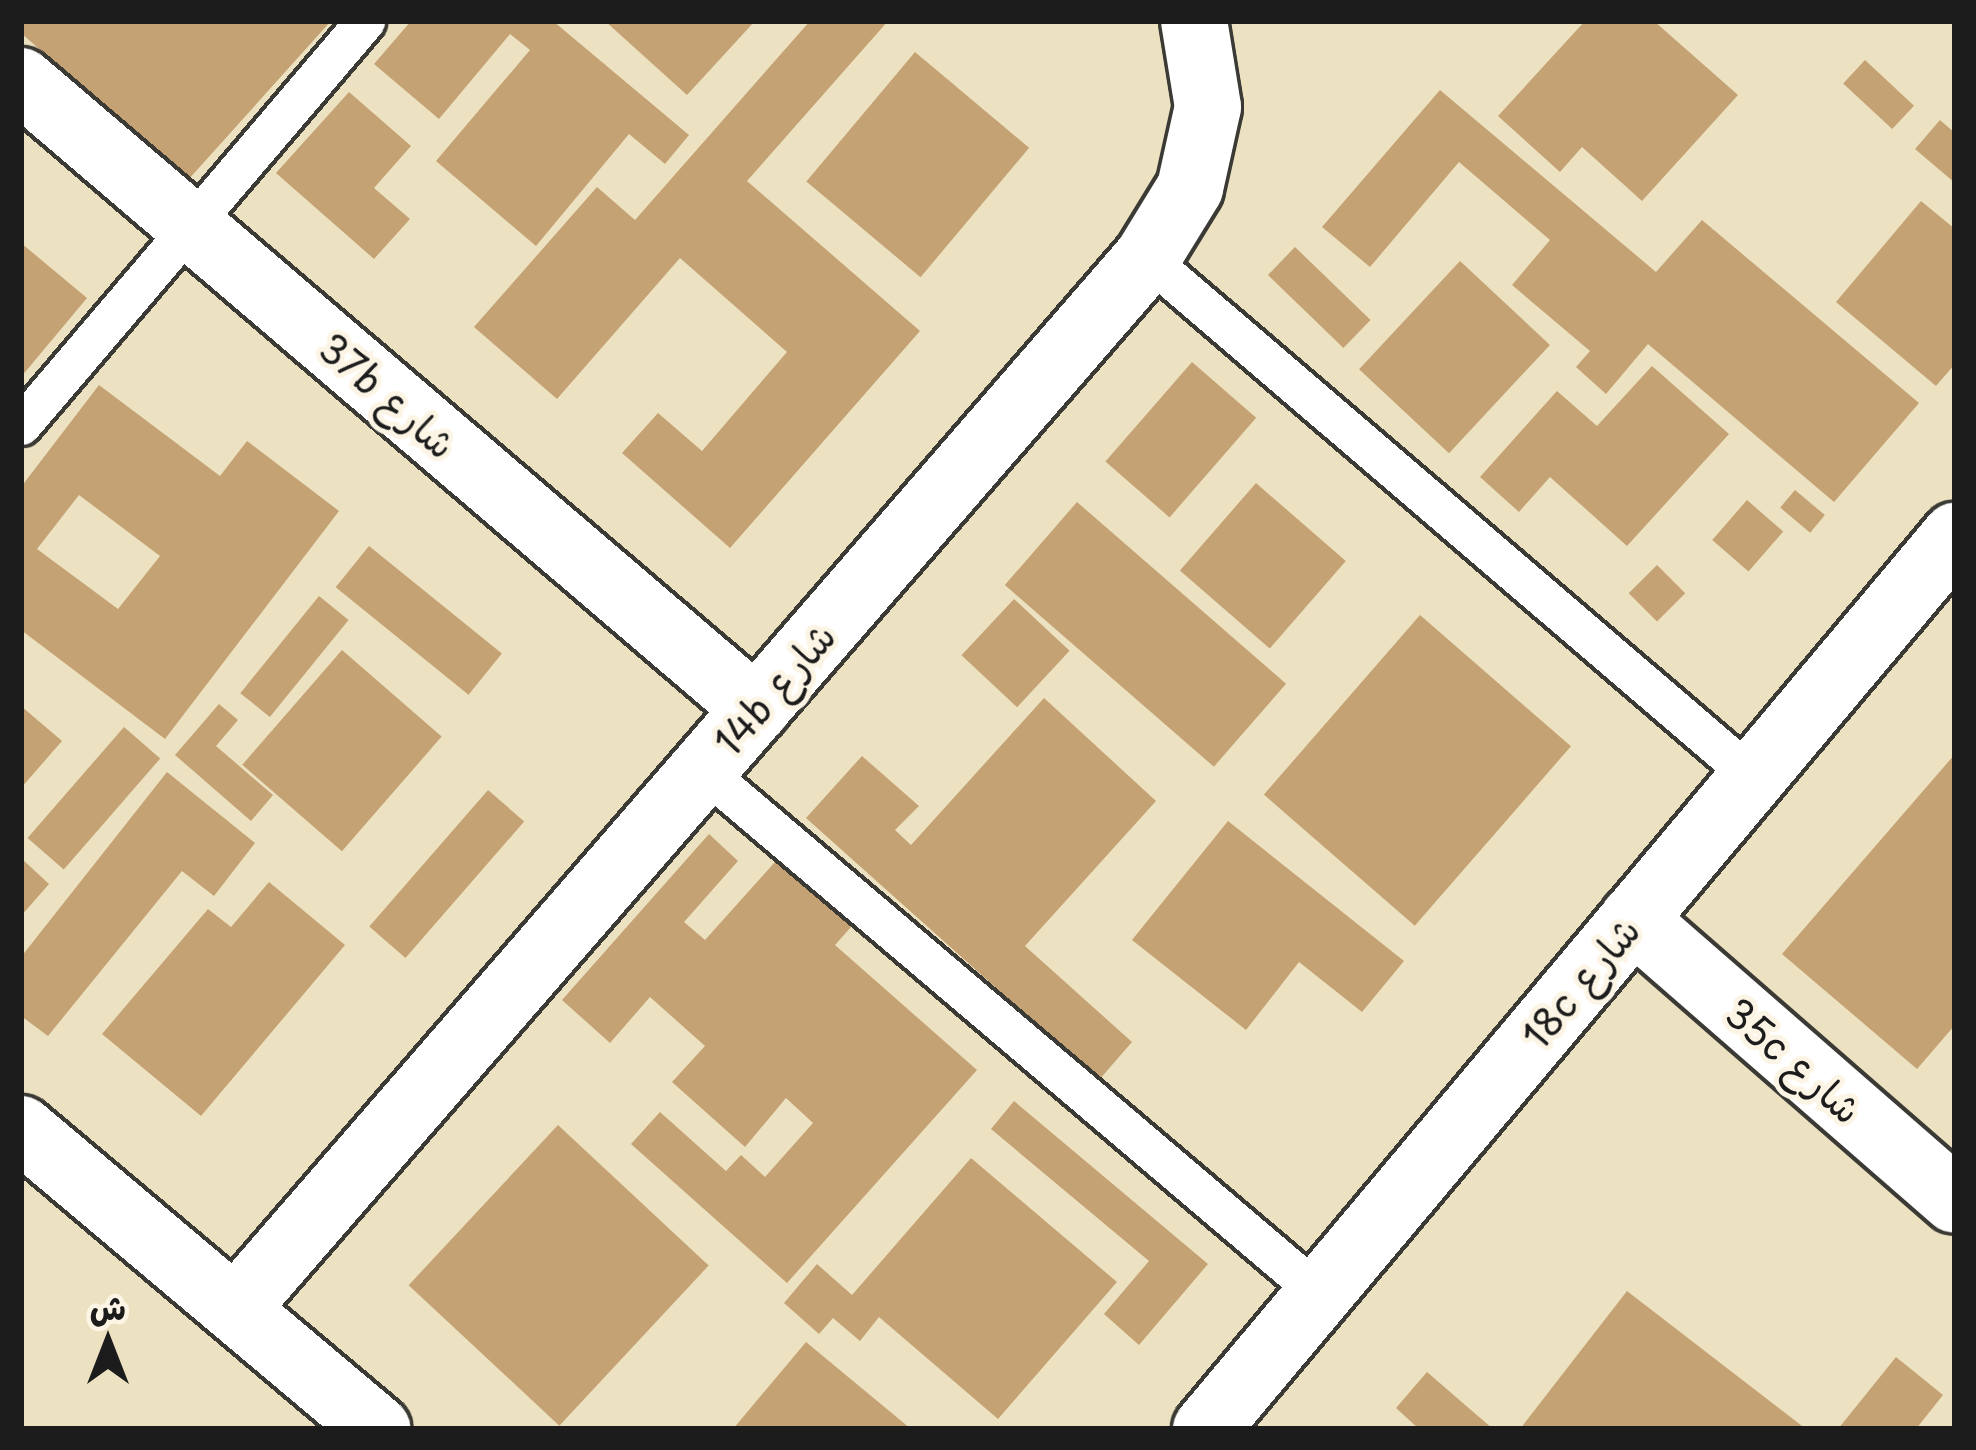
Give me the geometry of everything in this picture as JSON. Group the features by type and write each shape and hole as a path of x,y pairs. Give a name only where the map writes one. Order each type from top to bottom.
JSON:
{"street":[{"name":"14b شارع","path":"235,1309 1147,258 1190,188 1208,107 1194,21"},
{"name":"37b شارع","path":"21,81 756,709"},
{"name":"18c شارع","path":"1207,1429 1955,536"},
{"name":"35c شارع","path":"1633,919 1955,1200"},
{"path":"21,1129 377,1429"}],"lane":[{"path":"21,424 365,21"},
{"path":"1147,258 1754,776"},
{"path":"703,770 1319,1294"}],"building":[{"path":"21,21 331,21 188,180 21,33"},
{"path":"411,21 553,21 689,135 665,164 629,134 536,246 436,161 530,50 510,34 439,119 374,64"},
{"path":"605,21 755,21 687,95"},
{"path":"810,21 888,21 747,181 920,331 730,548 622,453 658,413 702,451 787,352 680,258 557,399 474,327 597,187 635,220"},
{"path":"1585,21 1654,21 1738,95 1642,201 1582,147 1560,172 1498,116"},
{"path":"915,52 1029,148 921,277 806,181"},
{"path":"1865,60 1914,106 1892,129 1843,83"},
{"path":"1440,90 1656,272 1702,220 1919,403 1834,502 1648,344 1606,394 1576,367 1590,351 1512,285 1550,240 1459,162 1370,267 1322,227"},
{"path":"349,92 411,146 374,188 410,219 374,259 276,173"},
{"path":"1940,120 1955,133 1955,183 1915,149"},
{"path":"1921,201 1955,229 1955,364 1936,386 1836,302"},
{"path":"21,243 87,298 21,377"},
{"path":"1295,247 1371,320 1343,348 1268,275"},
{"path":"1460,261 1550,345 1449,453 1359,369"},
{"path":"1192,362 1256,418 1170,517 1105,462"},
{"path":"1652,366 1729,434 1627,546 1550,477 1519,512 1480,477 1557,391 1597,426"},
{"path":"99,385 220,476 247,441 339,511 165,739 21,630 21,487","holes":["79,495 160,556 118,609 37,549"]},
{"path":"1256,483 1346,561 1270,649 1180,571"},
{"path":"1795,490 1825,515 1810,533 1780,508"},
{"path":"1747,500 1783,531 1748,571 1712,540"},
{"path":"1077,502 1286,684 1214,767 1005,585"},
{"path":"369,546 502,654 469,695 336,587"},
{"path":"1657,565 1685,593 1657,622 1629,593"},
{"path":"319,596 349,620 270,717 240,693"},
{"path":"1014,599 1070,651 1017,707 961,655"},
{"path":"1420,615 1571,746 1415,926 1264,795"},
{"path":"342,650 442,737 342,851 242,765"},
{"path":"1044,698 1156,801 1025,946 1132,1042 1099,1080 806,818 862,756 919,806 895,830 911,845"},
{"path":"219,704 238,720 216,746 273,795 251,821 175,755"},
{"path":"21,706 62,741 21,788"},
{"path":"124,727 160,758 64,869 28,838"},
{"path":"1955,754 1955,1025 1917,1069 1782,954"},
{"path":"167,772 255,843 214,896 182,871 48,1036 21,1016 21,957"},
{"path":"488,790 524,821 405,958 369,927"},
{"path":"1228,821 1404,961 1362,1012 1299,962 1246,1030 1132,940"},
{"path":"709,834 738,861 684,922 705,940 784,852 859,918 835,945 977,1070 787,1283 631,1144 660,1112 726,1171 741,1155 765,1177 813,1123 786,1098 745,1147 672,1082 705,1046 650,997 610,1043 562,1000"},
{"path":"21,858 49,884 21,916"},
{"path":"269,882 345,945 201,1116 102,1034 208,909 231,927"},
{"path":"1014,1101 1208,1264 1139,1345 1104,1314 1149,1261 991,1129"},
{"path":"558,1125 709,1265 559,1426 409,1285"},
{"path":"971,1158 1117,1282 998,1419 879,1317 860,1341 833,1318 819,1334 784,1303 817,1264 852,1295"},
{"path":"1627,1291 1784,1412 1806,1429 1520,1429"},
{"path":"806,1342 911,1429 733,1429"},
{"path":"1896,1357 1943,1395 1916,1429 1838,1429"},
{"path":"1427,1372 1493,1429 1419,1429 1396,1408"}]}
